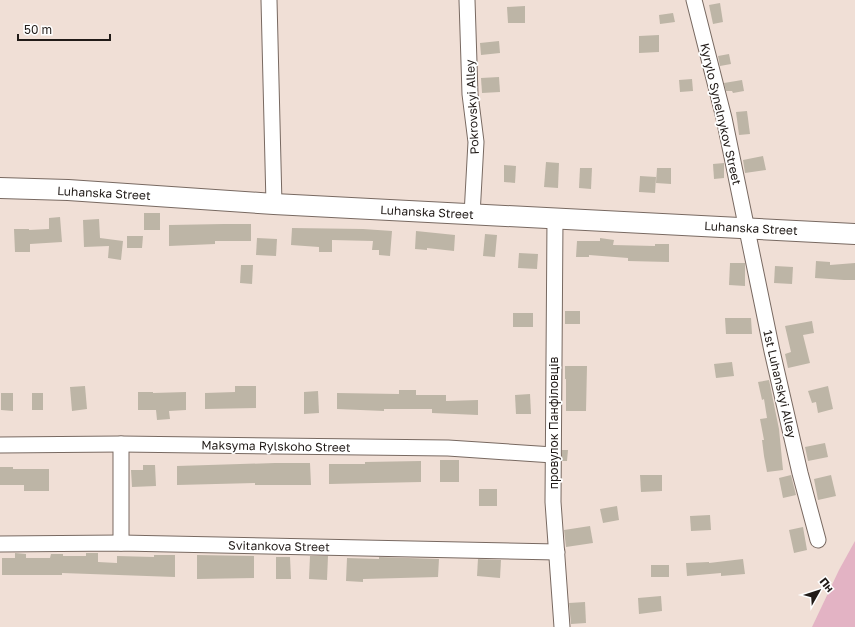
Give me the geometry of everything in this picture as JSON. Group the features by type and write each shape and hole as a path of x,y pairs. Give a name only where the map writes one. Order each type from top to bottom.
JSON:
{"main road":[{"name":"Luhanska Street","path":"0,188 68,190 274,204 855,234"}],"street":[{"path":"269,0 274,204"},
{"name":"Pokrovskyi Alley","path":"467,0 470,87 476,142 472,215"},
{"name":"Kyrylo Synelnykov Street","path":"694,0 724,118 746,228"},
{"name":"провулок Панфіловців","path":"555,218 553,502 562,627"},
{"name":"1st Luhanskyi Alley","path":"746,228 800,473 818,540"},
{"path":"121,444 121,543"},
{"name":"Maksyma Rylskoho Street","path":"0,445 121,444 448,448 553,455"},
{"name":"Svitankova Street","path":"0,544 121,543 557,552"}],"shaded area":[{"path":"855,541 855,627 812,627 839,570"}],"building":[{"path":"720,3 723,22 713,24 709,5"},
{"path":"525,6 525,23 508,23 507,7"},
{"path":"673,13 675,22 660,24 659,15"},
{"path":"659,35 659,52 639,53 639,36"},
{"path":"499,41 500,53 481,55 480,43"},
{"path":"729,54 731,64 720,66 718,56"},
{"path":"499,77 500,92 482,93 481,78"},
{"path":"692,79 693,91 680,92 679,80"},
{"path":"742,80 744,91 733,93 732,91 726,91 724,83"},
{"path":"747,111 750,134 739,135 736,112"},
{"path":"763,156 766,170 745,173 743,160"},
{"path":"546,162 559,163 558,188 544,187"},
{"path":"724,163 724,178 714,179 713,164"},
{"path":"504,165 516,166 515,183 504,182"},
{"path":"580,168 592,168 591,189 579,188"},
{"path":"657,168 671,168 671,184 656,183"},
{"path":"640,176 656,177 655,193 639,192"},
{"path":"144,213 160,213 160,230 144,230"},
{"path":"60,217 62,242 30,244 30,252 15,252 14,229 49,229 49,218"},
{"path":"99,219 100,238 123,241 121,260 108,258 109,246 84,247 83,220"},
{"path":"251,224 251,241 215,241 215,244 169,246 169,225"},
{"path":"292,228 392,231 390,256 379,255 379,250 372,250 373,241 332,240 332,252 319,252 319,247 291,245"},
{"path":"416,231 455,235 454,251 427,248 427,250 415,249"},
{"path":"485,234 497,235 495,257 483,256"},
{"path":"127,236 143,236 142,248 127,248"},
{"path":"257,238 277,239 276,256 256,255"},
{"path":"600,238 614,240 613,245 655,246 655,244 669,244 669,262 628,261 628,258 589,255 589,257 576,257 577,241 600,241"},
{"path":"519,253 538,254 537,269 518,268"},
{"path":"816,261 830,262 830,265 855,263 855,280 815,278"},
{"path":"730,263 745,263 745,286 729,285"},
{"path":"241,265 253,265 252,284 240,283"},
{"path":"775,266 793,267 792,284 774,283"},
{"path":"565,311 580,311 580,324 565,324"},
{"path":"513,313 533,313 533,327 513,327"},
{"path":"725,318 751,318 752,334 726,334"},
{"path":"812,321 814,333 803,335 810,363 788,368 785,354 791,352 785,326"},
{"path":"732,362 734,376 716,378 714,364"},
{"path":"565,366 587,366 586,411 566,411"},
{"path":"769,380 779,429 783,470 767,472 762,440 764,440 760,419 767,418 764,399 762,400 758,382"},
{"path":"85,386 87,409 72,411 70,387"},
{"path":"235,386 256,386 256,408 205,409 205,393 235,392"},
{"path":"828,386 833,409 818,413 816,402 812,403 808,391"},
{"path":"399,390 416,390 416,395 446,395 446,401 478,400 478,415 432,413 432,409 384,409 384,411 337,409 337,393 399,394"},
{"path":"318,391 319,413 304,414 304,392"},
{"path":"138,392 186,392 186,410 169,411 170,419 157,420 156,410 138,410"},
{"path":"1,393 13,393 13,411 1,410"},
{"path":"32,393 43,393 43,410 32,410"},
{"path":"530,394 531,414 516,414 515,395"},
{"path":"825,443 828,457 808,461 805,447"},
{"path":"562,450 568,450 567,461 562,461"},
{"path":"440,460 459,460 459,482 440,482"},
{"path":"421,461 421,482 329,484 329,464"},
{"path":"310,463 311,485 255,485 255,483 177,485 177,466"},
{"path":"143,465 155,465 156,486 132,487 131,470 143,470"},
{"path":"0,467 13,467 13,469 49,469 49,491 24,491 24,485 0,485"},
{"path":"640,475 662,475 662,491 641,492"},
{"path":"791,475 796,495 783,498 779,478"},
{"path":"831,475 836,496 818,500 814,479"},
{"path":"479,489 497,489 497,506 479,506"},
{"path":"617,506 619,520 603,523 600,509"},
{"path":"710,515 711,530 691,531 690,516"},
{"path":"590,526 593,543 566,547 564,530"},
{"path":"803,527 807,550 794,553 789,530"},
{"path":"15,553 26,554 26,558 50,558 51,554 63,554 63,556 86,556 86,553 98,553 98,562 117,563 117,556 154,557 154,555 175,555 175,577 62,573 62,575 2,575 2,558 15,558"},
{"path":"197,555 254,556 254,578 197,579"},
{"path":"310,556 328,556 327,580 309,579"},
{"path":"276,557 290,557 291,579 276,579"},
{"path":"379,557 439,559 438,577 363,579 363,582 346,581 347,558 379,559"},
{"path":"478,559 501,560 500,578 477,576"},
{"path":"743,559 745,574 721,576 721,573 687,576 686,563 709,563"},
{"path":"651,565 669,565 669,577 651,577"},
{"path":"661,596 662,611 639,614 638,598"},
{"path":"585,602 586,623 571,624 569,603"}]}
